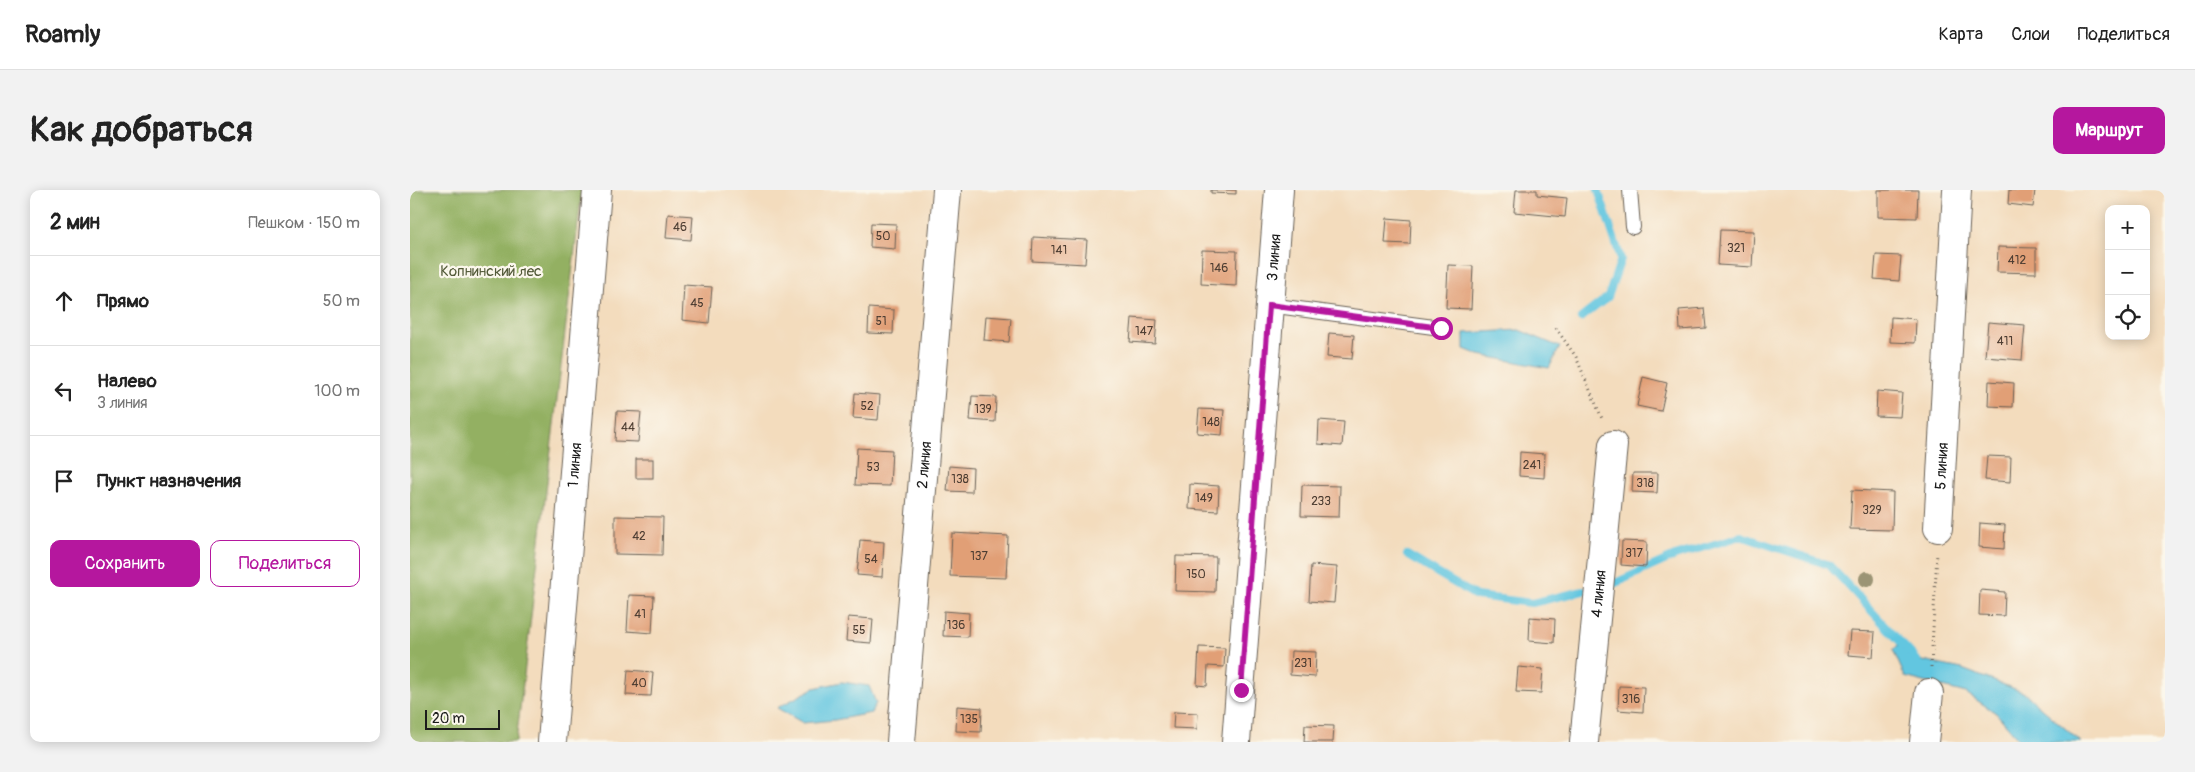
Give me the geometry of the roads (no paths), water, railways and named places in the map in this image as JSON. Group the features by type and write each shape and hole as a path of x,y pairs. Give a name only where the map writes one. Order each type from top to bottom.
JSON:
{"street":[{"name":"1 линия","path":"552,742 597,190"},
{"name":"2 линия","path":"901,742 947,190"},
{"name":"3 линия","path":"1236,742 1279,190"},
{"name":"5 линия","path":"1938,528 1957,190"},
{"name":"4 линия","path":"1584,742 1613,445"},
{"path":"1924,742 1929,692"}],"lane":[{"path":"1630,190 1633,227"},
{"path":"1269,305 1441,328"}],"water":[{"path":"1519,330 1560,347 1549,368 1479,355 1464,349 1464,333"},
{"path":"1901,642 1918,660 1962,669 2023,692 2081,742 2021,742 1996,713 1966,693 1905,677 1893,650"},
{"path":"842,682 869,686 876,703 871,713 835,720 803,723 777,708 814,688"}],"waterway":[{"path":"1581,318 1608,297 1621,259 1598,190"},
{"path":"1613,584 1675,556 1741,536 1829,565 1917,660"},
{"path":"1407,555 1476,596 1532,603 1583,591"}],"park label":[{"name":"Копнинский лес","path":"491,271"}]}
